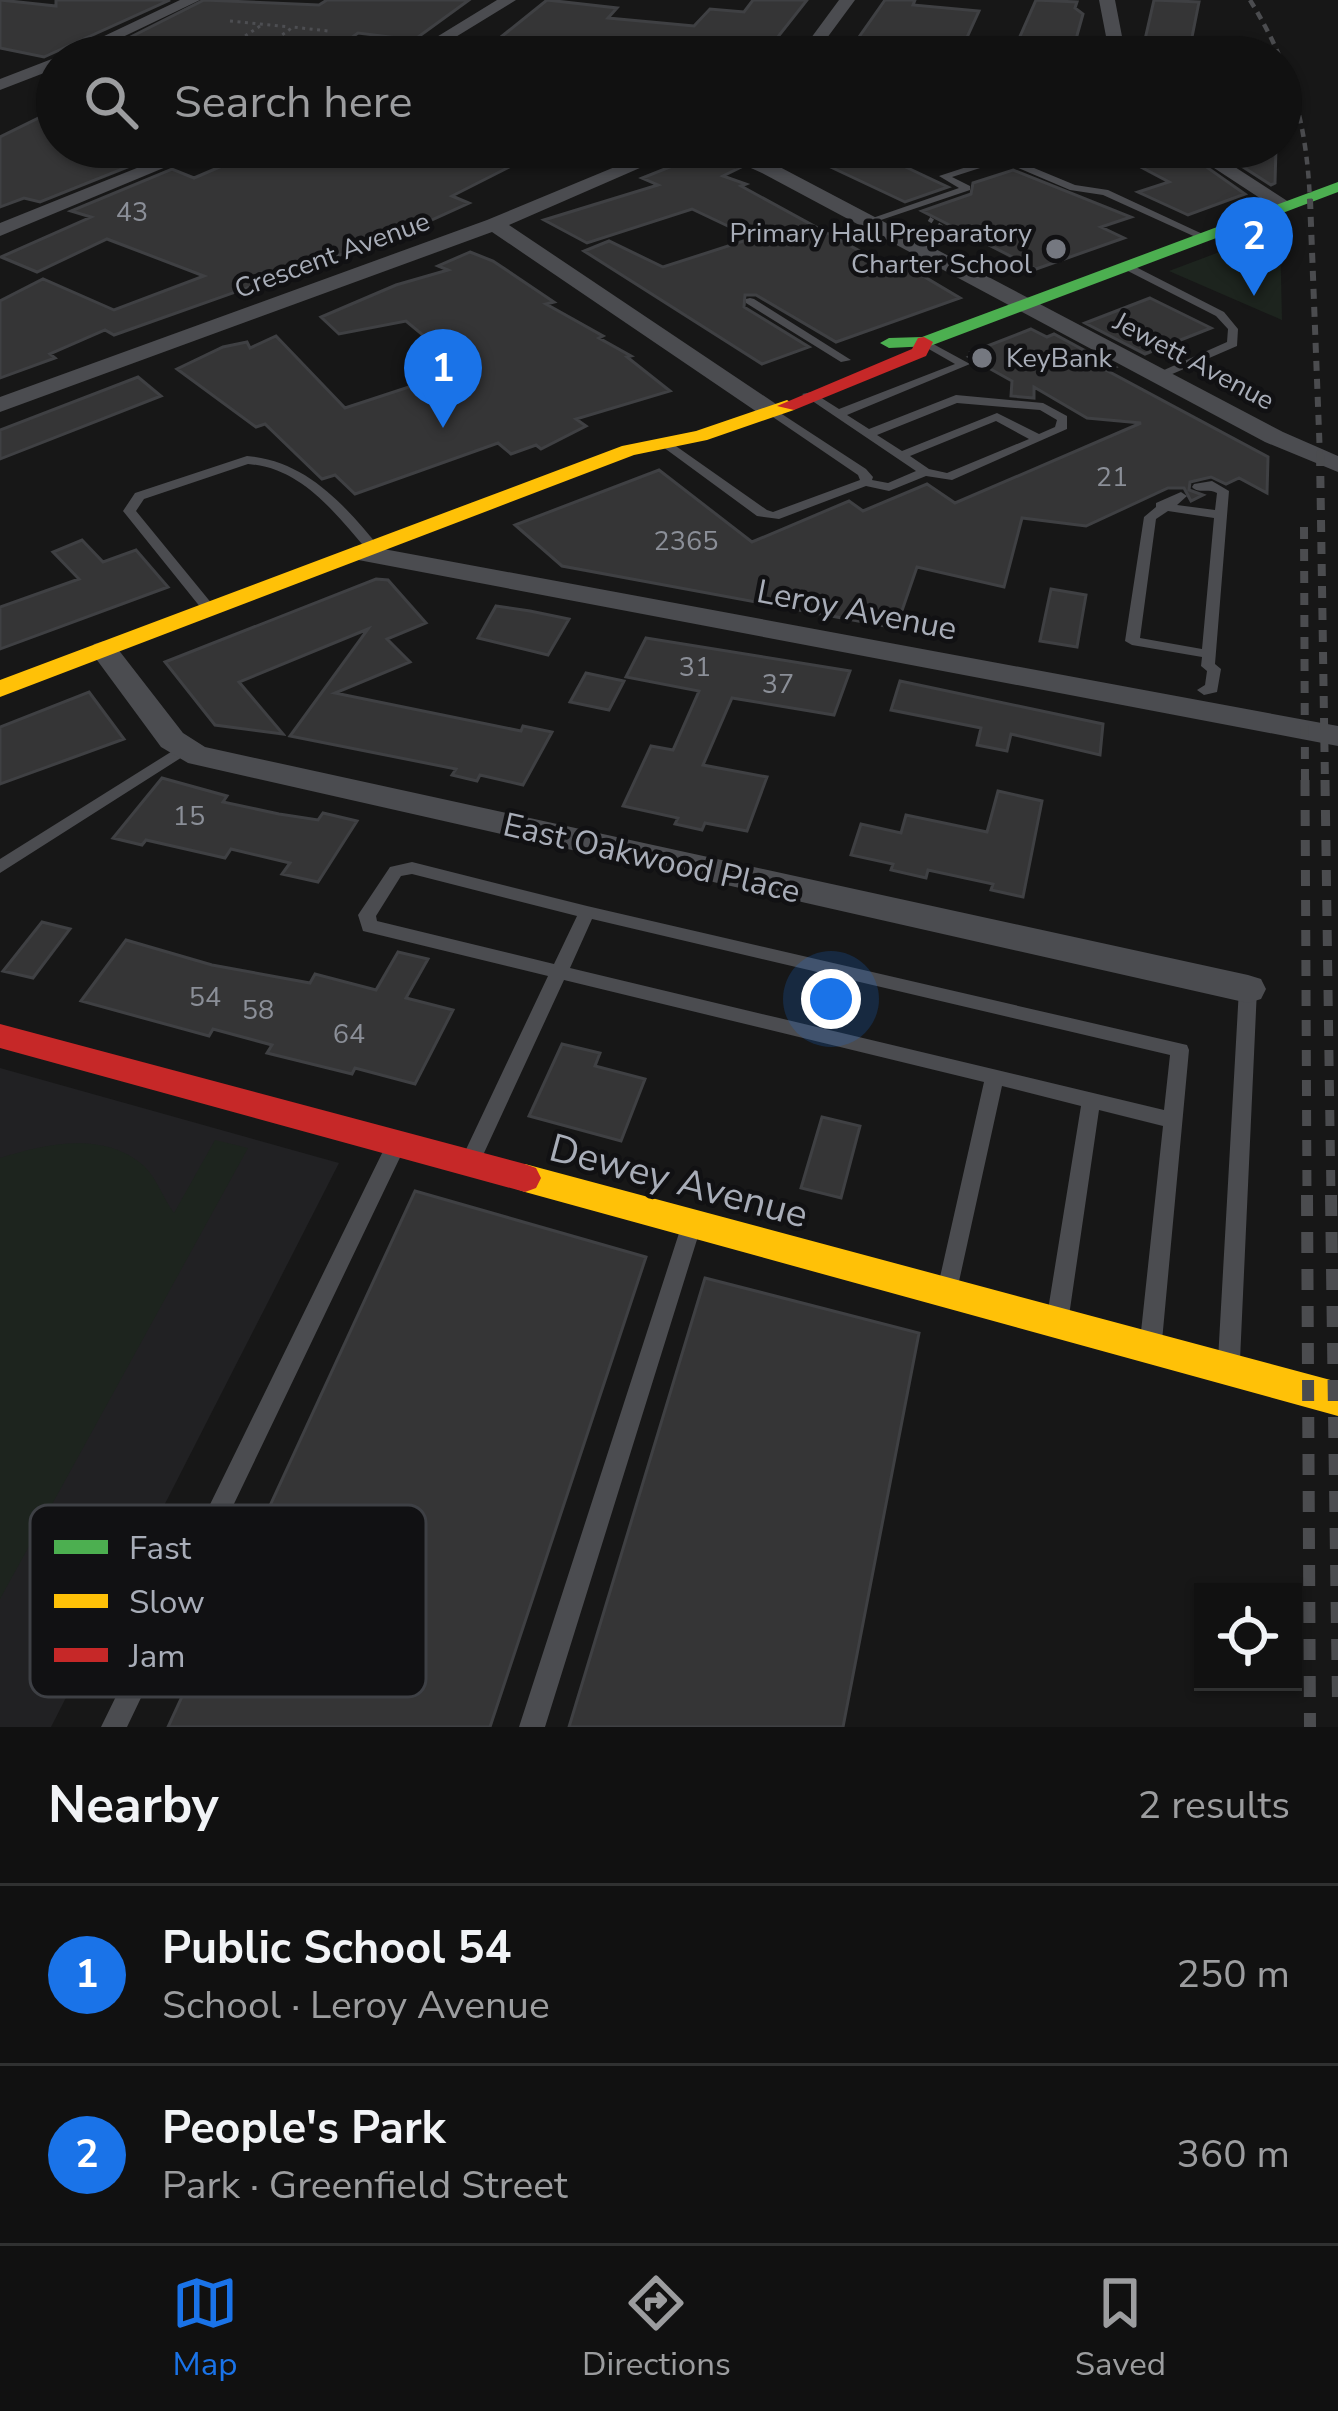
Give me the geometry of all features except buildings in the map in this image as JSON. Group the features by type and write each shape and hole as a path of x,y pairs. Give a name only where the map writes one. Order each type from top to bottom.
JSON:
{"main road":[{"path":"0,689 629,451 669,447 845,360 897,340 924,342 1338,187"},
{"path":"629,451 649,434 759,402 807,394 920,352 924,342"},
{"name":"Dewey Avenue","path":"0,1036 1338,1399"}],"street":[{"path":"114,36 192,0"},
{"path":"447,36 508,0"},
{"path":"820,36 847,0"},
{"path":"1107,0 1114,36"},
{"path":"0,71 36,76"},
{"path":"0,86 36,71"},
{"path":"0,230 153,168"},
{"name":"Crescent Avenue","path":"0,405 494,224 629,168"},
{"name":"Jewett Avenue","path":"766,168 1274,437 1338,465"},
{"path":"1226,168 1288,205"},
{"path":"494,224 759,402"},
{"name":"Leroy Avenue","path":"368,551 1203,700 1261,722 1338,736"},
{"path":"104,650 182,750"},
{"name":"East Oakwood Place","path":"182,750 1248,989"}],"lane":[{"path":"869,221 967,188 944,176 970,168"},
{"path":"1031,168 1105,192 1204,237"},
{"path":"1126,266 1220,314 1233,329 1233,344 1159,376"},
{"path":"749,302 845,360"},
{"path":"838,414 964,364 924,342"},
{"path":"807,394 925,472 949,478 1061,429 1063,419 1050,408 956,399 868,434"},
{"path":"759,402 862,472 865,482"},
{"path":"900,456 989,418 1010,420 1040,439"},
{"path":"669,447 774,517 865,482 889,487 925,472"},
{"path":"210,610 130,511 131,502 139,496 247,460 265,459 287,465 368,551"},
{"path":"1198,488 1220,487 1208,660 1214,669 1212,689 1203,700"},
{"path":"1181,496 1150,517 1132,641 1208,660"},
{"path":"1161,506 1220,515"},
{"path":"0,867 182,750"},
{"path":"1150,1348 1180,1050 412,868 396,871 367,915 369,926 1172,1120"},
{"path":"470,1163 587,912"},
{"path":"1232,1370 1248,989"},
{"path":"947,1292 994,1079"},
{"path":"1057,1323 1091,1102"},
{"path":"221,1505 396,1144"},
{"path":"532,1727 692,1224"},
{"path":"114,1727 129,1697"}],"path":[{"path":"252,23 263,15"},
{"path":"230,21 328,31"},
{"path":"246,36 260,26"},
{"path":"281,36 292,28"},
{"path":"921,213 951,233"}],"shaded area":[{"path":"1280,232 1282,320 1169,271"},
{"path":"0,1068 339,1163 164,1505 30,1505 30,1697 66,1697 51,1727 0,1727"},
{"path":"215,1140 248,1148 52,1505 30,1505 30,1544 0,1599 0,1158 74,1143 111,1148 144,1166 174,1213"}],"railway":[{"path":"1250,0 1269,36"},
{"path":"1302,133 1310,202"},
{"path":"1310,199 1320,457"},
{"path":"1320,454 1325,783"},
{"path":"1304,527 1305,783"},
{"path":"1305,780 1307,1198"},
{"path":"1325,780 1331,1198"},
{"path":"1307,1195 1310,1727"},
{"path":"1331,1195 1338,1701"}],"traffic: fast":[{"path":"889,343 924,342 1338,187"}],"traffic: slow":[{"path":"0,689 629,450 700,436 787,406"},
{"path":"525,1178 1338,1399"}],"traffic: jam":[{"path":"787,406 920,352 924,342"},
{"path":"0,1036 525,1178"}],"place":[{"name":"Primary Hall Preparatory Charter School","path":"1056,249"},
{"name":"People's Park","path":"1254,296"},
{"name":"KeyBank","path":"982,358"},
{"name":"Public School 54","path":"443,428"}]}
